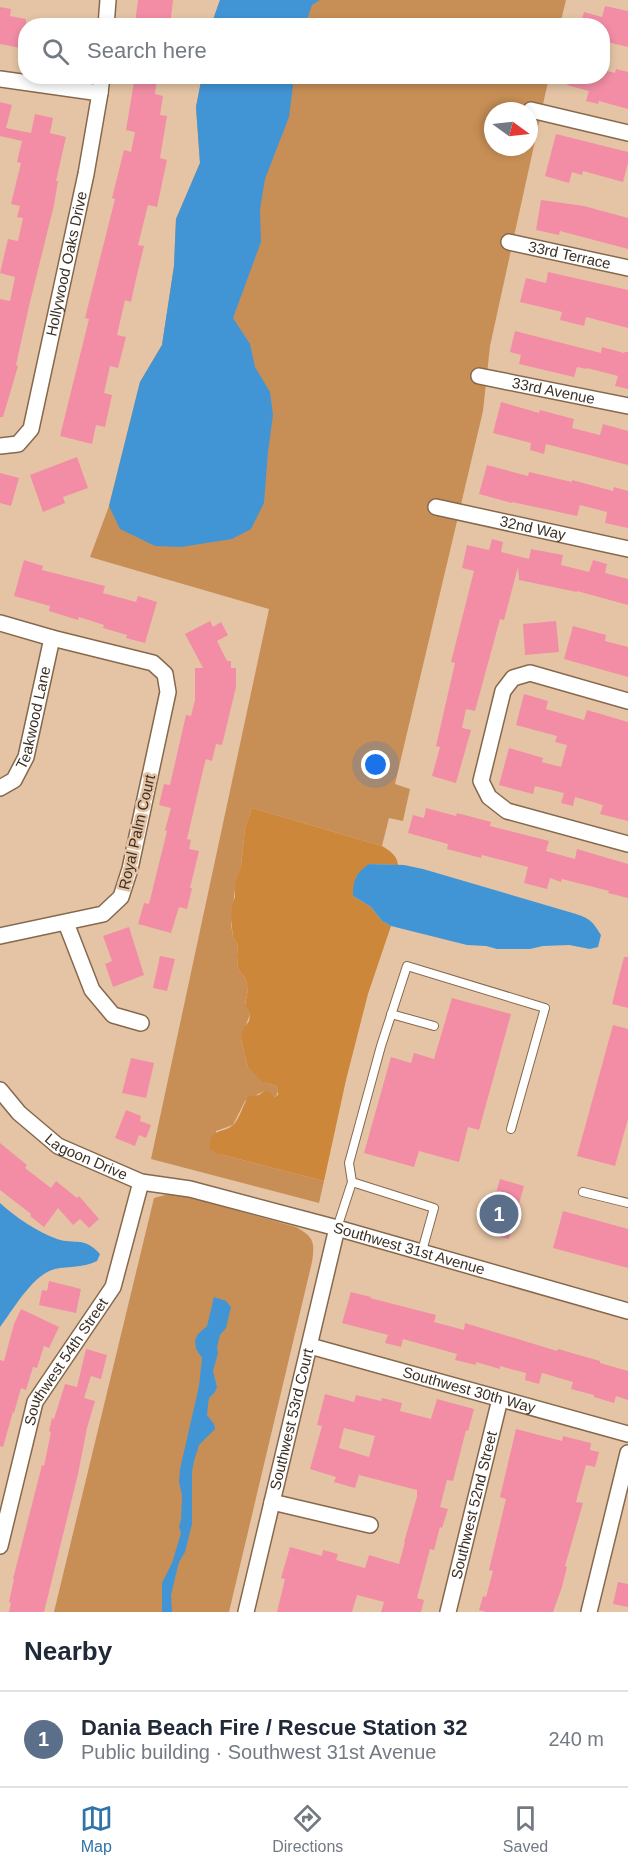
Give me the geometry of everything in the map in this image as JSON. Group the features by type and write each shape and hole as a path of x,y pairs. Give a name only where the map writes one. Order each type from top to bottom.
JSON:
{"street":[{"path":"107,18 108,0"},
{"path":"0,79 18,82"},
{"path":"36,84 100,93"},
{"name":"Hollywood Oaks Drive","path":"0,446 18,444 31,429 86,174 101,84"},
{"path":"538,112 628,132"},
{"name":"33rd Terrace","path":"509,242 628,268"},
{"name":"33rd Avenue","path":"479,376 628,406"},
{"name":"32nd Way","path":"436,507 628,549"},
{"path":"0,623 52,638"},
{"name":"Royal Palm Court","path":"0,936 103,914 121,897 168,693 165,674 153,663 52,638"},
{"name":"Teakwood Lane","path":"0,788 14,780 26,758 52,638"},
{"path":"628,700 530,673 513,678 503,691 481,781 489,797 507,811 628,844"},
{"path":"66,922 92,990 113,1015 141,1023"},
{"name":"Lagoon Drive","path":"0,1090 19,1113 58,1146 141,1182 190,1189"},
{"name":"Southwest 54th Street","path":"0,1546 35,1402 113,1287 141,1182"},
{"name":"Southwest 31st Avenue","path":"190,1189 422,1251 628,1311"},
{"name":"Southwest 53rd Court","path":"246,1612 337,1228"},
{"name":"Southwest 30th Way","path":"310,1346 628,1434"},
{"name":"Southwest 52nd Street","path":"448,1612 500,1399"},
{"path":"588,1612 628,1453"},
{"path":"272,1502 370,1525"}],"lane":[{"path":"337,1228 352,1182 349,1163 381,1046 407,966 545,1008 511,1129"},
{"path":"391,1014 434,1026"},
{"path":"352,1182 434,1208 422,1251"},
{"path":"583,1192 628,1203"}],"shaded area":[{"path":"220,0 566,0 562,18 214,18"},
{"path":"201,84 547,84 538,127 538,102 484,102 484,156 532,156 490,346 483,411 395,784 410,789 403,821 389,818 382,846 252,808 245,828 231,924 233,937 238,946 238,969 245,978 248,989 245,1004 250,1014 241,1039 248,1068 266,1083 276,1086 278,1091 276,1097 264,1091 245,1101 233,1125 216,1131 219,1154 324,1181 319,1203 151,1159 269,609 90,557 109,506 140,382 162,345 174,266 176,219 200,163 196,107"},
{"path":"252,808 382,846 393,854 398,865 369,864 353,896 371,907 382,921 391,926 368,994 324,1181 219,1154 210,1149 210,1142 214,1134 235,1123 249,1096 259,1095 264,1091 275,1097 278,1095 276,1086 263,1082 248,1068 241,1039 250,1014 245,1005 248,989 245,978 238,969 238,946 233,937 231,919 235,884 241,866 245,828"},
{"path":"165,1195 182,1195 296,1227 310,1237 313,1245 312,1262 229,1612 54,1612 154,1198"}],"water":[{"path":"220,0 320,0 312,5 307,18 214,18"},
{"path":"200,84 293,84 289,117 265,179 260,209 261,242 233,318 250,344 255,367 270,392 273,415 264,503 251,529 232,539 181,547 155,546 120,529 109,506 140,382 162,345 174,266 176,219 200,163 196,107"},
{"path":"369,864 404,865 423,869 581,916 588,919 601,935 598,947 590,949 569,945 530,949 497,949 467,945 391,926 382,921 371,907 353,896 356,877"},
{"path":"0,1203 20,1219 42,1232 64,1241 84,1243 100,1254 97,1261 92,1263 47,1272 31,1285 0,1327"},
{"path":"214,1297 226,1301 231,1307 226,1328 220,1335 217,1347 218,1353 213,1371 217,1387 209,1398 208,1405 207,1415 215,1429 199,1445 194,1461 192,1524 171,1595 172,1612 162,1612 162,1583 172,1563 181,1533 179,1527 182,1495 179,1482 180,1469 199,1386 202,1358 196,1349 195,1340 207,1326"}],"building":[{"path":"138,0 173,0 171,18 136,18"},
{"path":"605,6 628,11 628,47 610,43 610,18 582,18 584,12 602,17"},
{"path":"0,7 11,9 10,16 21,18 18,18 18,47 0,44"},
{"path":"616,69 628,72 628,109 599,101 598,104 586,101 589,91 567,85 610,84 610,72 615,73"},
{"path":"134,84 156,84 155,94 163,96 160,115 167,116 160,158 167,160 157,207 148,205 138,245 144,246 131,302 125,300 117,335 126,337 118,368 110,366 104,393 112,395 105,427 96,425 92,444 60,436 89,319 85,318 115,199 112,198 124,150 131,152 135,132 126,130"},
{"path":"0,102 12,105 6,128 31,133 35,114 53,118 50,133 66,137 56,181 58,181 54,205 29,306 16,365 18,366 3,417 0,417 0,299 10,301 15,277 0,273 8,239 18,241 23,218 17,217 20,206 11,204 21,163 17,162 22,141 0,136"},
{"path":"556,134 628,152 628,163 623,182 583,171 582,175 572,172 569,183 545,176"},
{"path":"541,200 584,206 628,218 628,249 560,231 559,235 536,230"},
{"path":"548,272 628,290 628,328 586,317 584,326 560,320 562,312 520,302 526,278 546,283"},
{"path":"515,331 601,353 602,347 628,352 628,389 615,386 618,376 587,368 577,367 574,377 519,364 521,355 510,352"},
{"path":"501,402 539,413 540,410 574,419 572,428 600,435 603,424 628,431 628,465 546,444 544,454 530,450 531,443 493,433"},
{"path":"77,457 88,488 63,497 65,503 43,512 30,475"},
{"path":"487,465 528,476 529,472 613,491 614,487 628,491 628,528 605,523 607,512 580,505 577,516 479,494"},
{"path":"0,473 19,478 11,506 0,503"},
{"path":"492,539 503,542 501,552 529,559 531,549 563,555 561,565 589,572 593,560 607,564 605,573 628,579 628,605 577,591 519,580 518,567 504,620 500,619 475,711 466,709 462,728 471,730 456,783 432,776 440,747 436,746 455,663 451,662 474,571 462,568 467,545 489,550"},
{"path":"24,560 43,566 42,570 105,586 103,593 136,602 138,596 157,602 145,643 103,628 104,625 49,611 50,606 14,596"},
{"path":"210,621 213,627 221,622 228,635 217,641 227,661 231,661 231,668 236,668 236,687 222,745 216,744 212,761 206,759 204,766 187,839 191,840 189,849 199,851 190,888 192,888 187,909 179,907 171,933 138,924 144,903 149,904 167,831 165,830 171,808 159,805 164,784 170,785 186,715 191,716 195,700 195,668 203,668 185,634"},
{"path":"556,621 559,652 525,655 523,624"},
{"path":"573,626 606,635 605,641 628,647 628,677 564,659"},
{"path":"524,694 548,701 546,709 584,720 587,710 628,722 628,821 600,814 603,805 575,797 573,806 561,803 564,793 535,786 533,794 499,785 509,748 543,758 542,762 561,767 567,745 555,742 557,736 516,725"},
{"path":"426,808 491,822 490,826 549,841 546,851 575,859 577,849 628,864 628,898 562,879 561,882 550,878 547,889 524,883 528,867 447,849 448,844 408,833 413,815 424,818"},
{"path":"129,927 144,975 113,987 105,964 112,961 103,936"},
{"path":"160,956 175,959 167,991 153,988"},
{"path":"624,957 628,957 628,1008 612,1004"},
{"path":"452,998 511,1014 479,1130 468,1127 459,1162 419,1151 414,1167 364,1153 391,1057 411,1063 414,1053 434,1059"},
{"path":"613,1025 628,1029 628,1119 615,1166 577,1156"},
{"path":"131,1058 154,1063 146,1098 122,1093"},
{"path":"126,1110 141,1116 140,1121 151,1125 146,1138 139,1135 135,1146 115,1138"},
{"path":"0,1143 27,1165 25,1168 51,1188 56,1181 77,1198 79,1196 99,1219 89,1228 80,1219 73,1225 58,1208 44,1227 0,1190"},
{"path":"500,1179 524,1186 509,1239 485,1233"},
{"path":"563,1211 628,1229 628,1268 553,1248"},
{"path":"49,1281 81,1289 76,1313 39,1305 42,1290 47,1291"},
{"path":"351,1292 436,1315 434,1322 464,1330 465,1323 628,1371 628,1400 616,1396 614,1403 594,1397 594,1395 571,1389 573,1382 542,1373 539,1384 525,1380 526,1373 500,1366 500,1369 476,1362 476,1365 455,1360 457,1354 403,1339 401,1347 385,1343 388,1335 342,1323"},
{"path":"21,1309 59,1327 49,1348 44,1346 37,1368 33,1367 26,1390 21,1388 3,1447 0,1446 0,1360 4,1361 14,1324"},
{"path":"86,1349 107,1355 101,1379 91,1376 84,1398 95,1401 44,1612 9,1612 13,1579 42,1465 44,1466 52,1418 54,1419 65,1384 77,1387"},
{"path":"325,1394 354,1402 356,1395 381,1401 382,1398 402,1403 400,1411 431,1419 437,1399 474,1409 468,1431 466,1430 453,1481 447,1480 440,1507 448,1509 434,1550 430,1549 417,1598 424,1600 421,1612 381,1612 384,1602 357,1595 352,1612 277,1612 285,1579 281,1578 290,1547 322,1556 323,1550 338,1554 336,1560 365,1568 369,1555 399,1564 417,1497 417,1490 359,1475 355,1488 334,1482 336,1477 310,1469 322,1426 317,1425","holes":["344,1428 375,1436 369,1457 339,1448"]},
{"path":"516,1429 562,1441 563,1436 591,1443 590,1450 599,1452 595,1467 586,1465 576,1502 583,1503 565,1566 567,1567 562,1587 553,1612 486,1612 479,1610 483,1596 486,1597 493,1571 489,1570 506,1499 500,1497"},
{"path":"618,1582 628,1584 628,1607 613,1604"}],"place":[{"name":"Dania Beach Fire / Rescue Station 32","path":"499,1214"}]}
